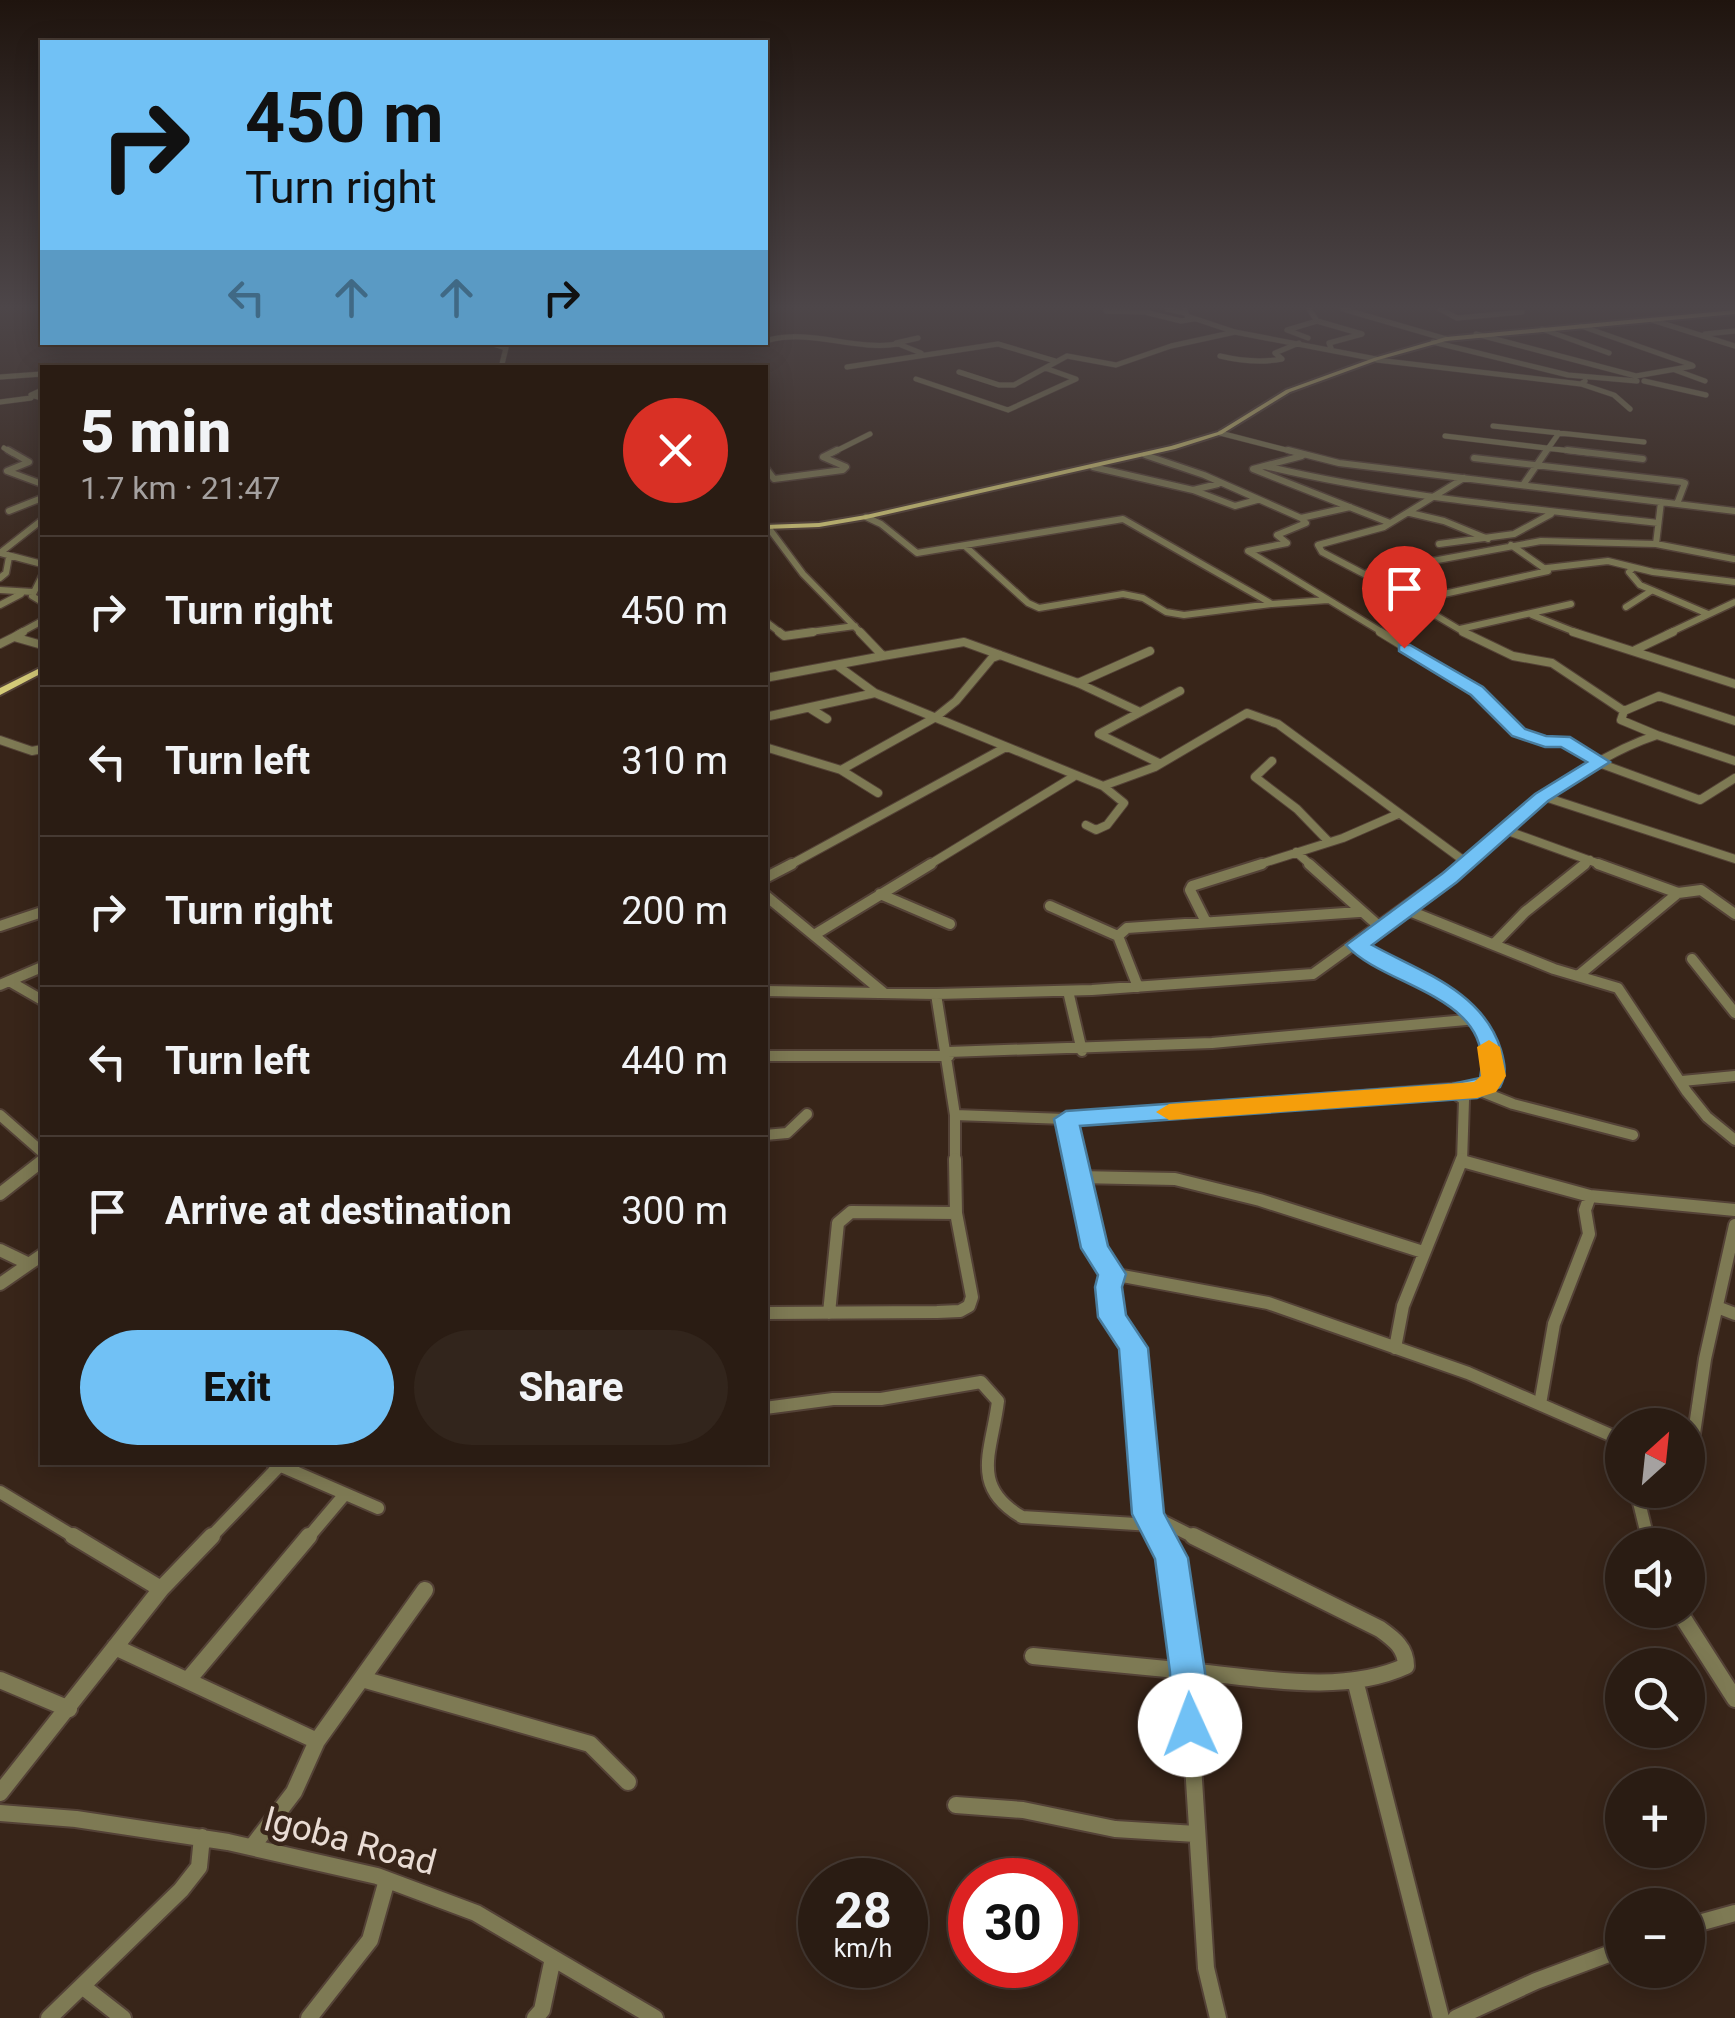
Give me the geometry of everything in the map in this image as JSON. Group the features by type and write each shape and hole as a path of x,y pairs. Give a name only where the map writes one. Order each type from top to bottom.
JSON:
{"main road":[{"path":"768,527 819,525 866,517 1145,455 1220,433 1268,403"},
{"path":"0,692 40,671"}],"street":[{"path":"987,403 1008,410 1023,403"},
{"path":"1623,403 1630,409"},
{"path":"1493,426 1644,442"},
{"path":"1220,433 1303,456 1376,469 1733,509"},
{"path":"1524,485 1558,433"},
{"path":"768,471 781,479 842,470 846,468 822,458 870,434"},
{"path":"1444,436 1643,459"},
{"path":"4,448 30,462 7,472 40,482"},
{"path":"1145,455 1204,475 1300,518 1306,524 1276,536 1287,543 1248,551 1477,691 1518,732 1545,742 1564,741 1600,763 1700,800 1735,778"},
{"path":"1303,456 1253,469 1390,523"},
{"path":"1474,458 1686,483 1678,504"},
{"path":"1092,466 1192,490 1235,506 1257,500"},
{"path":"1265,466 1310,477 1551,513 1658,523"},
{"path":"1464,478 1390,523 1318,545 1322,552 1513,656 1552,663 1624,710"},
{"path":"1192,490 1218,484"},
{"path":"0,504 13,510 40,499"},
{"path":"1656,544 1661,502"},
{"path":"1300,518 1350,507"},
{"path":"1410,513 1488,538"},
{"path":"1439,544 1488,538 1530,527 1551,513"},
{"path":"866,517 882,522 908,550 917,554 1123,519 1272,604"},
{"path":"40,521 0,551 9,557 40,564"},
{"path":"768,528 803,574 884,656"},
{"path":"1366,575 1511,546 1590,540 1650,547 1656,544 1735,558"},
{"path":"1511,546 1546,568 1608,561 1632,568 1733,581 1735,570"},
{"path":"966,547 1039,608 1123,594 1143,598 1166,612 1184,615 1328,600"},
{"path":"0,578 6,573 9,557"},
{"path":"1411,601 1546,573 1546,568"},
{"path":"1632,568 1629,572 1636,582 1708,614"},
{"path":"40,580 33,592 33,597 40,601"},
{"path":"0,590 22,594"},
{"path":"1626,607 1651,591"},
{"path":"0,605 33,592"},
{"path":"1635,650 1735,602"},
{"path":"1460,629 1571,604"},
{"path":"1532,615 1554,626 1735,684"},
{"path":"0,644 40,623"},
{"path":"768,623 784,636 855,626"},
{"path":"14,638 40,644"},
{"path":"768,678 964,642 1078,683 1138,711"},
{"path":"1078,683 1150,651"},
{"path":"841,770 936,718 994,656 1000,655"},
{"path":"838,666 875,692 1073,777 1103,786 1124,803 1107,825 1096,830 1086,825"},
{"path":"1158,763 1099,734 1180,691"},
{"path":"768,715 875,692"},
{"path":"1624,710 1659,696 1735,721"},
{"path":"810,708 827,719"},
{"path":"1624,710 1621,720 1735,761"},
{"path":"1103,786 1116,784 1158,763 1247,712 1294,735 1467,863"},
{"path":"768,990 936,994 1068,991 1312,974 1407,910 1542,798 1657,735"},
{"path":"0,740 32,751 40,749"},
{"path":"768,876 879,820 1006,747"},
{"path":"768,748 841,770 878,793"},
{"path":"1272,761 1255,777 1297,809 1328,841"},
{"path":"814,935 1073,777"},
{"path":"1542,798 1555,798 1735,860"},
{"path":"1206,922 1190,890 1192,886 1373,827 1398,814"},
{"path":"1505,830 1678,893 1701,890 1735,914"},
{"path":"1296,852 1380,928"},
{"path":"1494,944 1524,912 1590,860"},
{"path":"1582,972 1678,893"},
{"path":"880,894 950,924"},
{"path":"768,897 884,993"},
{"path":"1050,906 1118,936 1138,987"},
{"path":"1407,910 1554,970 1582,972 1618,988 1706,1117 1735,1140"},
{"path":"1118,936 1127,928 1359,912"},
{"path":"0,926 40,913"},
{"path":"956,1115 1066,1119 1477,1090 1491,1082 1494,1066 1477,1019 1465,1005 1357,945"},
{"path":"1692,959 1735,1013"},
{"path":"5,983 40,968"},
{"path":"5,983 40,999"},
{"path":"1068,991 1082,1051"},
{"path":"768,1314 960,1310 969,1306 972,1297 956,1213 956,1115 936,994"},
{"path":"768,1056 1082,1051 1265,1041 1477,1019"},
{"path":"1682,1081 1735,1076"},
{"path":"1477,1090 1633,1136"},
{"path":"1395,1348 1403,1306 1462,1160 1464,1100 1452,1092"},
{"path":"768,1135 787,1133 807,1114"},
{"path":"0,1115 40,1150"},
{"path":"1066,1119 1094,1248 1112,1274 1240,1296 1395,1348 1605,1433"},
{"path":"1462,1160 1502,1176 1590,1196 1735,1210"},
{"path":"0,1194 40,1162"},
{"path":"1078,1177 1175,1179 1260,1200 1423,1252"},
{"path":"1540,1404 1554,1324 1589,1234 1585,1210 1590,1196"},
{"path":"829,1313 838,1223 844,1216 850,1212 956,1213"},
{"path":"1699,1408 1726,1254 1735,1225"},
{"path":"0,1250 30,1264"},
{"path":"0,1284 40,1256"},
{"path":"1112,1274 1108,1287 1112,1317 1133,1348 1150,1520 1171,1558 1188,1672 1206,1968 1218,2018"},
{"path":"1717,1307 1735,1314"},
{"path":"768,1408 833,1399 881,1399 981,1382 998,1401 985,1458 987,1477 990,1489 1008,1511 1022,1517 1150,1520 1380,1629 1404,1650 1406,1666 1395,1674 1355,1680 1188,1672 1033,1656"},
{"path":"0,1793 161,1589 277,1465"},
{"path":"280,1465 378,1508"},
{"path":"0,1492 161,1589"},
{"path":"188,1680 345,1494"},
{"path":"252,1847 294,1792 317,1741 425,1590"},
{"path":"1690,1628 1735,1699"},
{"path":"114,1646 317,1741"},
{"path":"362,1679 590,1744 605,1754 628,1782"},
{"path":"0,1680 70,1709"},
{"path":"1355,1680 1385,1790 1408,1906 1441,2018"},
{"path":"956,1805 1023,1810 1115,1829 1196,1834"},
{"name":"Igoba Road","path":"2,1816 202,1838 387,1880 451,1902 655,2018"},
{"path":"49,2018 181,1890 199,1867 202,1838"},
{"path":"309,2018 370,1940 387,1880"},
{"path":"1705,1921 1735,1912"},
{"path":"1456,2018 1536,1981 1605,1955"},
{"path":"535,2018 542,2010 553,1958"},
{"path":"82,1986 123,2018"}],"slow traffic":[{"path":"1169,1112 1477,1090 1487,1086 1494,1076 1489,1047"}],"route":[{"path":"1190,1725 1188,1672 1171,1558 1148,1514 1133,1348 1112,1317 1108,1287 1112,1274 1094,1248 1066,1119 1477,1090 1491,1082 1494,1066 1484,1032 1465,1005 1357,945 1450,878 1542,798 1600,762 1564,741 1545,742 1518,732 1477,691 1404,648"}]}
